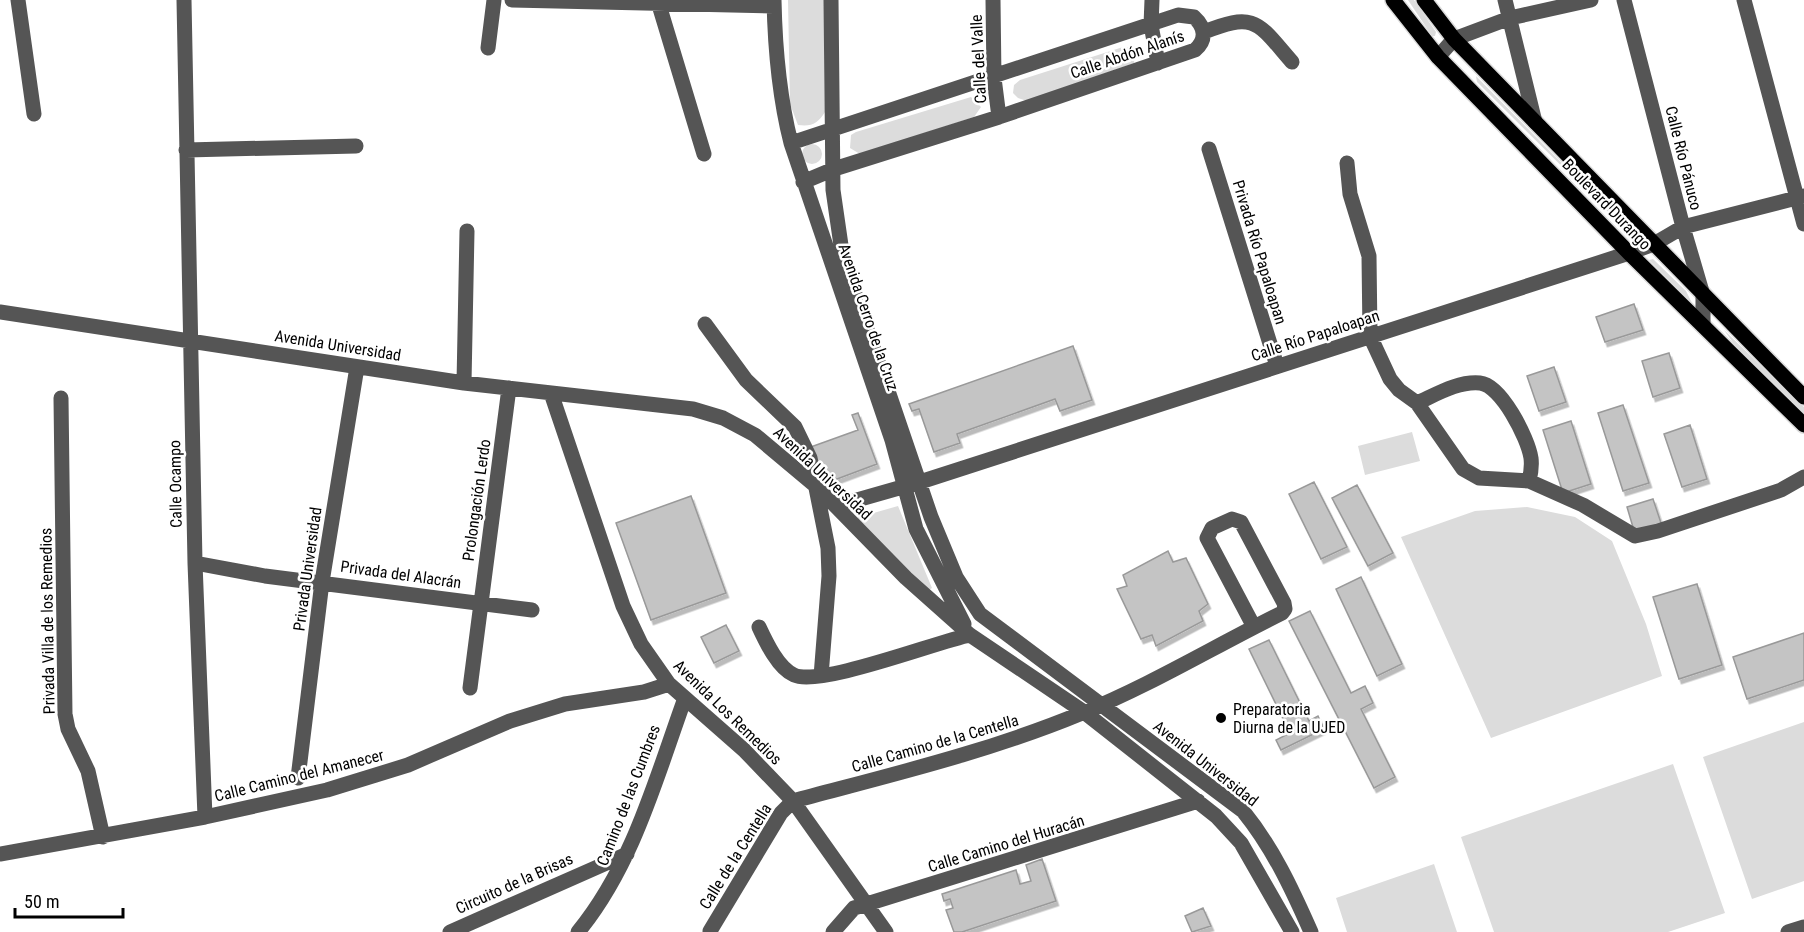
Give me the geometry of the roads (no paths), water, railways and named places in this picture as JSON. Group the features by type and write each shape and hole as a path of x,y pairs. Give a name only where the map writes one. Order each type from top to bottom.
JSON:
{"main road":[{"name":"Boulevard Durango","path":"1393,0 1438,57 1629,253 1804,425"},
{"name":"Boulevard Durango","path":"1424,0 1454,39 1804,397"}],"street":[{"path":"18,0 34,114"},
{"name":"Calle Ocampo","path":"184,0 195,563 205,817"},
{"path":"488,48 494,0"},
{"path":"512,0 659,5 774,3"},
{"name":"Avenida Cerro de la Cruz","path":"831,0 833,190 843,259 943,548 956,576 980,614"},
{"name":"Calle del Valle","path":"993,0 994,78 999,117"},
{"path":"1152,0 1151,25 1158,63"},
{"path":"1505,0 1535,122"},
{"path":"1438,57 1454,39 1510,18 1591,0"},
{"name":"Calle Río Pánuco","path":"1624,0 1683,227 1704,295 1703,325"},
{"path":"1744,0 1801,196 1804,224"},
{"name":"Avenida Cerro de la Cruz","path":"774,3 782,110 803,182 892,440 916,529 942,585 970,635"},
{"path":"659,5 704,153"},
{"name":"Calle Abdón Alanís","path":"791,143 994,78 1178,15 1189,15 1199,21 1204,32 1198,48 1158,63 999,117 834,169 803,182"},
{"path":"1204,32 1237,20 1251,22 1269,36 1292,62"},
{"path":"186,150 356,146"},
{"name":"Privada Río Papaloapan","path":"1209,149 1277,366"},
{"path":"1347,163 1350,194 1369,256 1370,336 1390,379 1399,390 1418,403 1463,469 1479,478 1528,480 1583,506 1635,536 1658,531 1781,490 1804,477"},
{"name":"Calle Río Papaloapan","path":"836,506 920,482 1629,253 1653,244 1683,227 1801,196"},
{"path":"464,383 467,231"},
{"name":"Avenida Universidad","path":"0,312 464,383 693,410 723,418 756,435 817,487 906,578 970,635 1084,712 1216,816 1241,843 1292,932"},
{"path":"705,324 746,380 795,427 810,458 828,548 829,576 821,676"},
{"name":"Privada Universidad","path":"298,778 322,582 357,367"},
{"path":"1418,403 1462,385 1483,384 1493,389 1515,419 1527,445 1532,468 1528,480"},
{"name":"Prolongación Lerdo","path":"470,688 509,388"},
{"name":"Avenida Los Remedios","path":"551,393 622,606 641,644 669,684 744,750 793,801 868,903 886,932"},
{"name":"Privada Villa de los Remedios","path":"61,398 65,714 68,729 88,771 103,837"},
{"name":"Calle Camino de la Centella","path":"793,801 969,754 1084,712 1146,684 1282,613 1285,609 1241,522 1232,519 1212,528 1207,538 1254,627"},
{"name":"Privada del Alacrán","path":"195,563 265,576 532,610"},
{"name":"Avenida Universidad","path":"980,614 1243,811 1262,834 1281,867 1311,932"},
{"path":"759,627 773,652 791,674 802,678 821,676 970,635"},
{"name":"Calle Camino del Amanecer","path":"0,854 205,817 363,780 408,765 510,721 566,704 644,692 669,684"},
{"name":"Camino de las Cumbres","path":"578,932 606,893 627,854 685,698"},
{"name":"Calle de la Centella","path":"710,931 781,813 793,801"},
{"name":"Calle Camino del Huracán","path":"833,932 846,914 868,903 1198,801"},
{"name":"Circuito de la Brisas","path":"450,932 627,854"},
{"path":"1788,932 1804,927"}],"place":[{"name":"Preparatoria Diurna de la UJED","path":"1221,718"}]}
